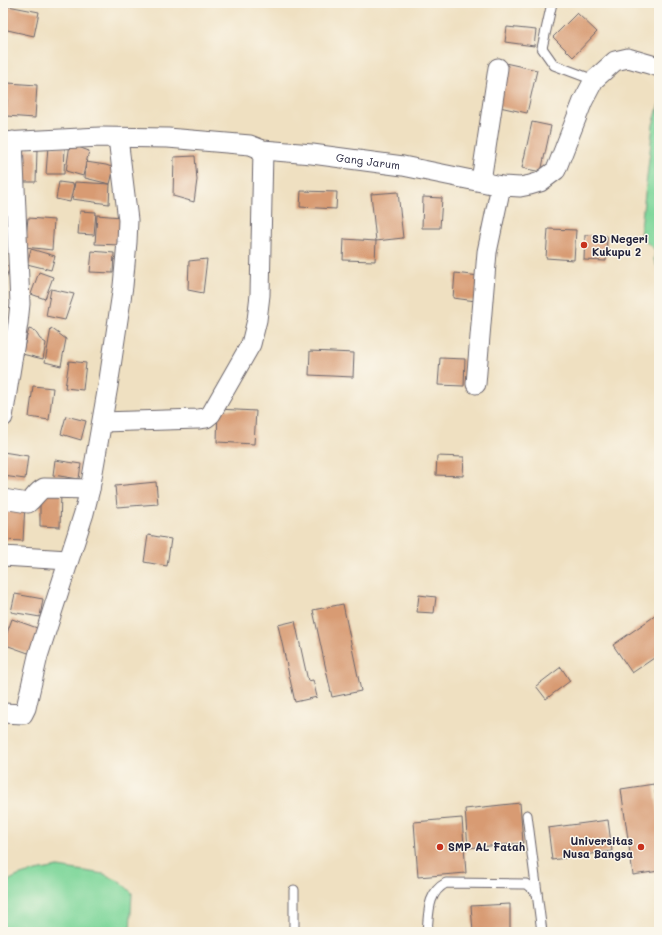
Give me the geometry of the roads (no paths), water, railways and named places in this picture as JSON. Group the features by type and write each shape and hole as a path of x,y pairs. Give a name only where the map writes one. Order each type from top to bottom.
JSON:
{"street":[{"name":"Gang Jarum","path":"8,142 100,137 168,138 250,145 263,150 358,159 403,166 501,186 530,186 540,182 556,170 583,101 594,80 615,61 628,58 659,67"},
{"path":"480,181 498,68"},
{"path":"3,714 23,714 26,708 38,656 76,538 90,489 122,293 127,242 128,220 118,138"},
{"path":"3,417 20,304 8,142"},
{"path":"102,422 198,419 206,418 211,414 251,344 257,320 260,295 263,150"},
{"path":"476,384 487,252 501,186"},
{"path":"3,499 28,503 38,491 44,488 90,489"},
{"path":"3,556 68,560"}],"lane":[{"path":"552,3 542,48 554,65 594,80"},
{"path":"527,815 542,932"},
{"path":"427,932 430,905 433,895 438,887 446,883 526,884 536,893"},
{"path":"294,890 294,932"}],"place":[{"name":"SD Negeri Kukupu 2","path":"584,245"},
{"name":"SMP AL Fatah","path":"440,847"},
{"name":"Universitas Nusa Bangsa","path":"641,847"}]}
